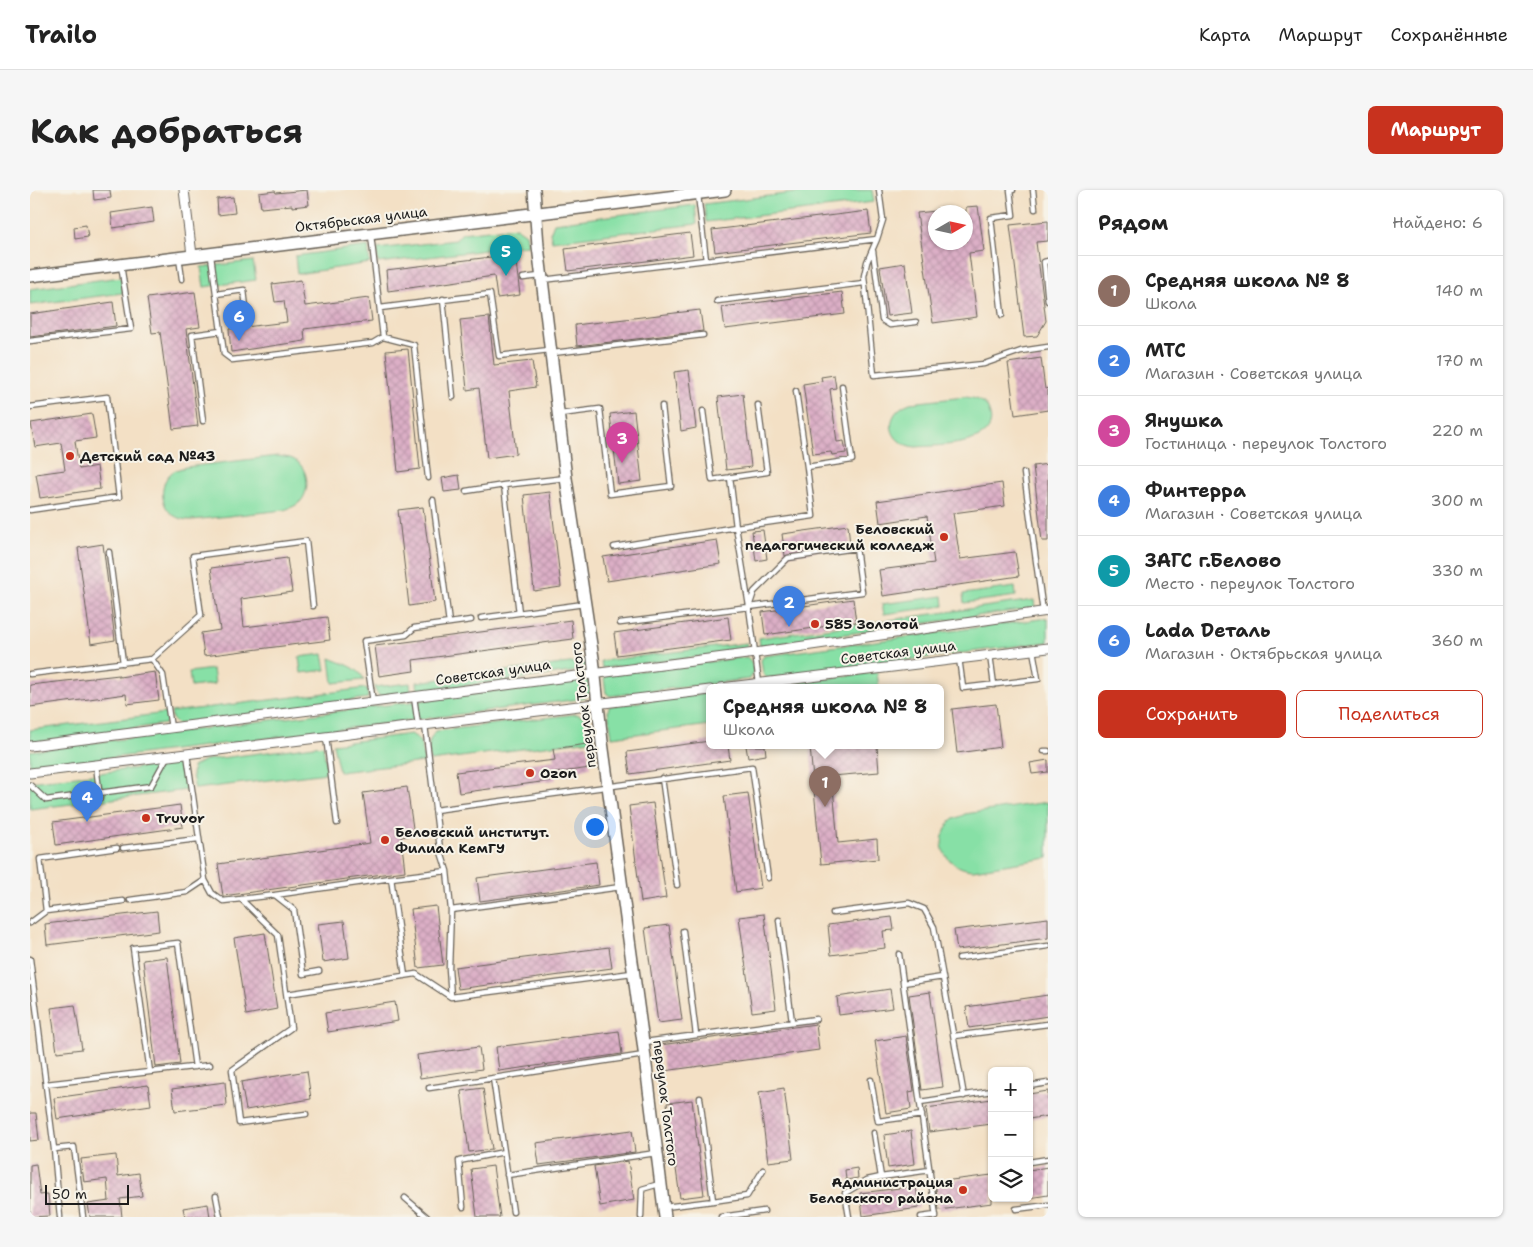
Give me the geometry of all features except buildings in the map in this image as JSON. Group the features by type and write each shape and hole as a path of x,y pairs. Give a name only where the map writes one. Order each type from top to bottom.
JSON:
{"street":[{"path":"184,190 192,255"},
{"name":"переулок Толстого","path":"534,190 542,278 566,478 593,658 597,704 645,1055 664,1212"},
{"name":"Октябрьская улица","path":"30,276 725,190"},
{"name":"Советская улица","path":"30,746 755,653 1046,612"},
{"name":"Советская улица","path":"779,684 959,658 1048,648"},
{"name":"Советская улица","path":"751,684 766,684"},
{"path":"30,773 706,690"}],"lane":[{"path":"879,190 882,220 866,267 864,283 874,375 984,364 1021,351 1048,346"},
{"path":"1002,315 992,218 1013,215 1010,190 1013,190"},
{"path":"1033,190 1035,209"},
{"path":"698,193 706,260"},
{"path":"371,233 384,337"},
{"path":"523,278 542,278 706,260 877,239"},
{"path":"872,250 882,320 890,325 916,322"},
{"path":"210,253 224,354 232,360 373,343 384,337 414,345 428,478"},
{"path":"179,257 182,279"},
{"path":"1048,261 1044,262 1048,301"},
{"path":"30,341 131,329 121,264"},
{"path":"718,301 864,283"},
{"path":"216,294 244,290 247,316"},
{"path":"380,308 490,294 499,356 551,352 703,334"},
{"path":"443,300 453,398"},
{"path":"203,421 192,335 221,331"},
{"path":"806,467 852,460 842,386"},
{"path":"614,547 813,516 796,391"},
{"path":"30,407 106,397 119,497 30,510"},
{"path":"703,411 712,480 767,472 758,405"},
{"path":"558,414 600,409 610,494 671,486 662,406"},
{"path":"1024,473 1046,612"},
{"path":"730,477 759,683"},
{"path":"466,491 566,478"},
{"path":"504,485 519,613"},
{"path":"433,500 449,623"},
{"path":"30,674 152,659 200,615 193,556 306,541 313,606"},
{"path":"620,622 749,608 862,592 856,548 788,558 754,592 749,608"},
{"path":"109,552 124,663"},
{"path":"481,618 585,604"},
{"path":"373,702 364,641 406,635 414,628 471,620"},
{"path":"959,658 963,688 994,685 1038,679 1033,650"},
{"path":"990,655 994,685"},
{"path":"152,659 163,675 171,728"},
{"path":"414,696 421,725 440,848 447,871 451,910 449,968 451,997"},
{"path":"326,737 337,822"},
{"path":"187,754 205,880 212,893 223,901 447,871"},
{"path":"30,785 46,800 100,796 151,786 168,756"},
{"path":"96,765 100,796"},
{"path":"435,810 608,785 752,767 768,878"},
{"path":"662,778 678,885"},
{"path":"123,848 198,839"},
{"path":"46,912 40,859 117,848"},
{"path":"391,878 405,976"},
{"path":"130,900 187,892 205,880"},
{"path":"451,910 621,887"},
{"path":"275,895 294,910 303,974 318,971"},
{"path":"241,899 278,935 292,1028 232,1070 239,1123 306,1114"},
{"path":"30,922 46,912 123,901"},
{"path":"833,913 909,903 924,909 934,927 964,1096"},
{"path":"779,920 792,1022"},
{"path":"683,931 696,1035"},
{"path":"150,1072 134,948 178,943 195,1066"},
{"path":"959,958 1048,946"},
{"path":"899,954 936,1216 921,1217"},
{"path":"30,959 54,1149 60,1217"},
{"path":"287,994 416,974 451,997 633,973"},
{"path":"903,982 943,977"},
{"path":"643,1042 816,1019"},
{"path":"954,1036 1048,1024"},
{"path":"428,1088 645,1055"},
{"path":"46,1084 210,1065"},
{"path":"493,1078 513,1212"},
{"path":"872,1080 878,1121 922,1115"},
{"path":"1033,1085 1048,1083"},
{"path":"920,1102 988,1093"},
{"path":"700,1098 713,1201"},
{"path":"874,1133 881,1177"},
{"path":"54,1149 74,1147 83,1217"},
{"path":"463,1206 459,1161 504,1152"},
{"path":"507,1175 657,1153"},
{"path":"1033,1161 1048,1159"},
{"path":"664,1212 713,1201 747,1196 763,1170"},
{"path":"849,1217 845,1193 867,1180 930,1170"},
{"path":"642,1217 642,1189 660,1184"},
{"path":"216,1196 220,1217"},
{"path":"405,1198 427,1217"},
{"path":"1016,1209 1048,1205"},
{"path":"721,1217 764,1211"}],"green space":[{"path":"818,190 872,190 874,202 706,222 704,204"},
{"path":"695,205 697,224 552,241 550,233 554,223"},
{"path":"516,227 526,234 528,245 378,263 377,249 456,240 462,233"},
{"path":"368,246 370,263 297,274 295,256"},
{"path":"253,261 256,280 204,287 201,267"},
{"path":"121,277 123,293 30,305 30,289"},
{"path":"965,397 979,400 988,409 991,421 987,431 978,437 967,442 916,447 906,445 894,435 892,421 895,414 910,403"},
{"path":"278,456 296,461 304,470 306,476 307,483 304,495 299,503 291,508 192,520 182,519 173,515 165,505 163,486 169,475 176,470 186,467"},
{"path":"1015,587 1016,596 964,603 963,594"},
{"path":"943,596 944,606 884,614 882,604"},
{"path":"1034,600 1035,608 760,646 759,638"},
{"path":"1048,618 1048,642 767,678 763,674 761,660 764,656"},
{"path":"747,643 748,651 602,668 601,661"},
{"path":"323,654 326,670 301,673 299,657"},
{"path":"747,657 753,667 750,679 610,696 606,693 604,679 607,675"},
{"path":"330,658 359,672 364,680 333,683"},
{"path":"586,661 586,666 579,671 418,692 417,682"},
{"path":"213,669 215,684 191,687 189,672"},
{"path":"877,672 878,684 785,684"},
{"path":"588,679 590,692 581,699 30,768 30,751"},
{"path":"410,683 411,693 384,697 378,694 374,687"},
{"path":"367,688 368,698 177,724 172,719 171,712"},
{"path":"706,694 706,725 612,737 609,706"},
{"path":"166,713 167,721 165,724 30,743 30,730"},
{"path":"576,714 585,718 589,723 591,740 430,761 429,745 436,731"},
{"path":"411,734 420,742 424,762 339,772 333,744"},
{"path":"323,745 327,773 195,789 192,775 193,767 205,760"},
{"path":"176,763 184,771 187,790 30,809 30,782"},
{"path":"1048,802 1048,858 973,870 953,863 944,852 942,846 945,831 954,819 965,814"}],"place":[{"name":"ЗАГС г.Белово","path":"506,276"},
{"name":"Lada Dеталь","path":"239,341"},
{"name":"Детский сад №43","path":"70,456"},
{"name":"Янушка","path":"622,463"},
{"name":"Беловский педагогический колледж","path":"944,537"},
{"name":"585 Золотой","path":"815,624"},
{"name":"МТС","path":"789,627"},
{"name":"Ozon","path":"530,773"},
{"name":"Средняя школа № 8","path":"825,807"},
{"name":"Truvor","path":"146,818"},
{"name":"Финтерра","path":"87,822"},
{"name":"Беловский институт. Филиал КемГУ","path":"385,840"},
{"name":"Администрация Беловского района","path":"963,1190"}]}
